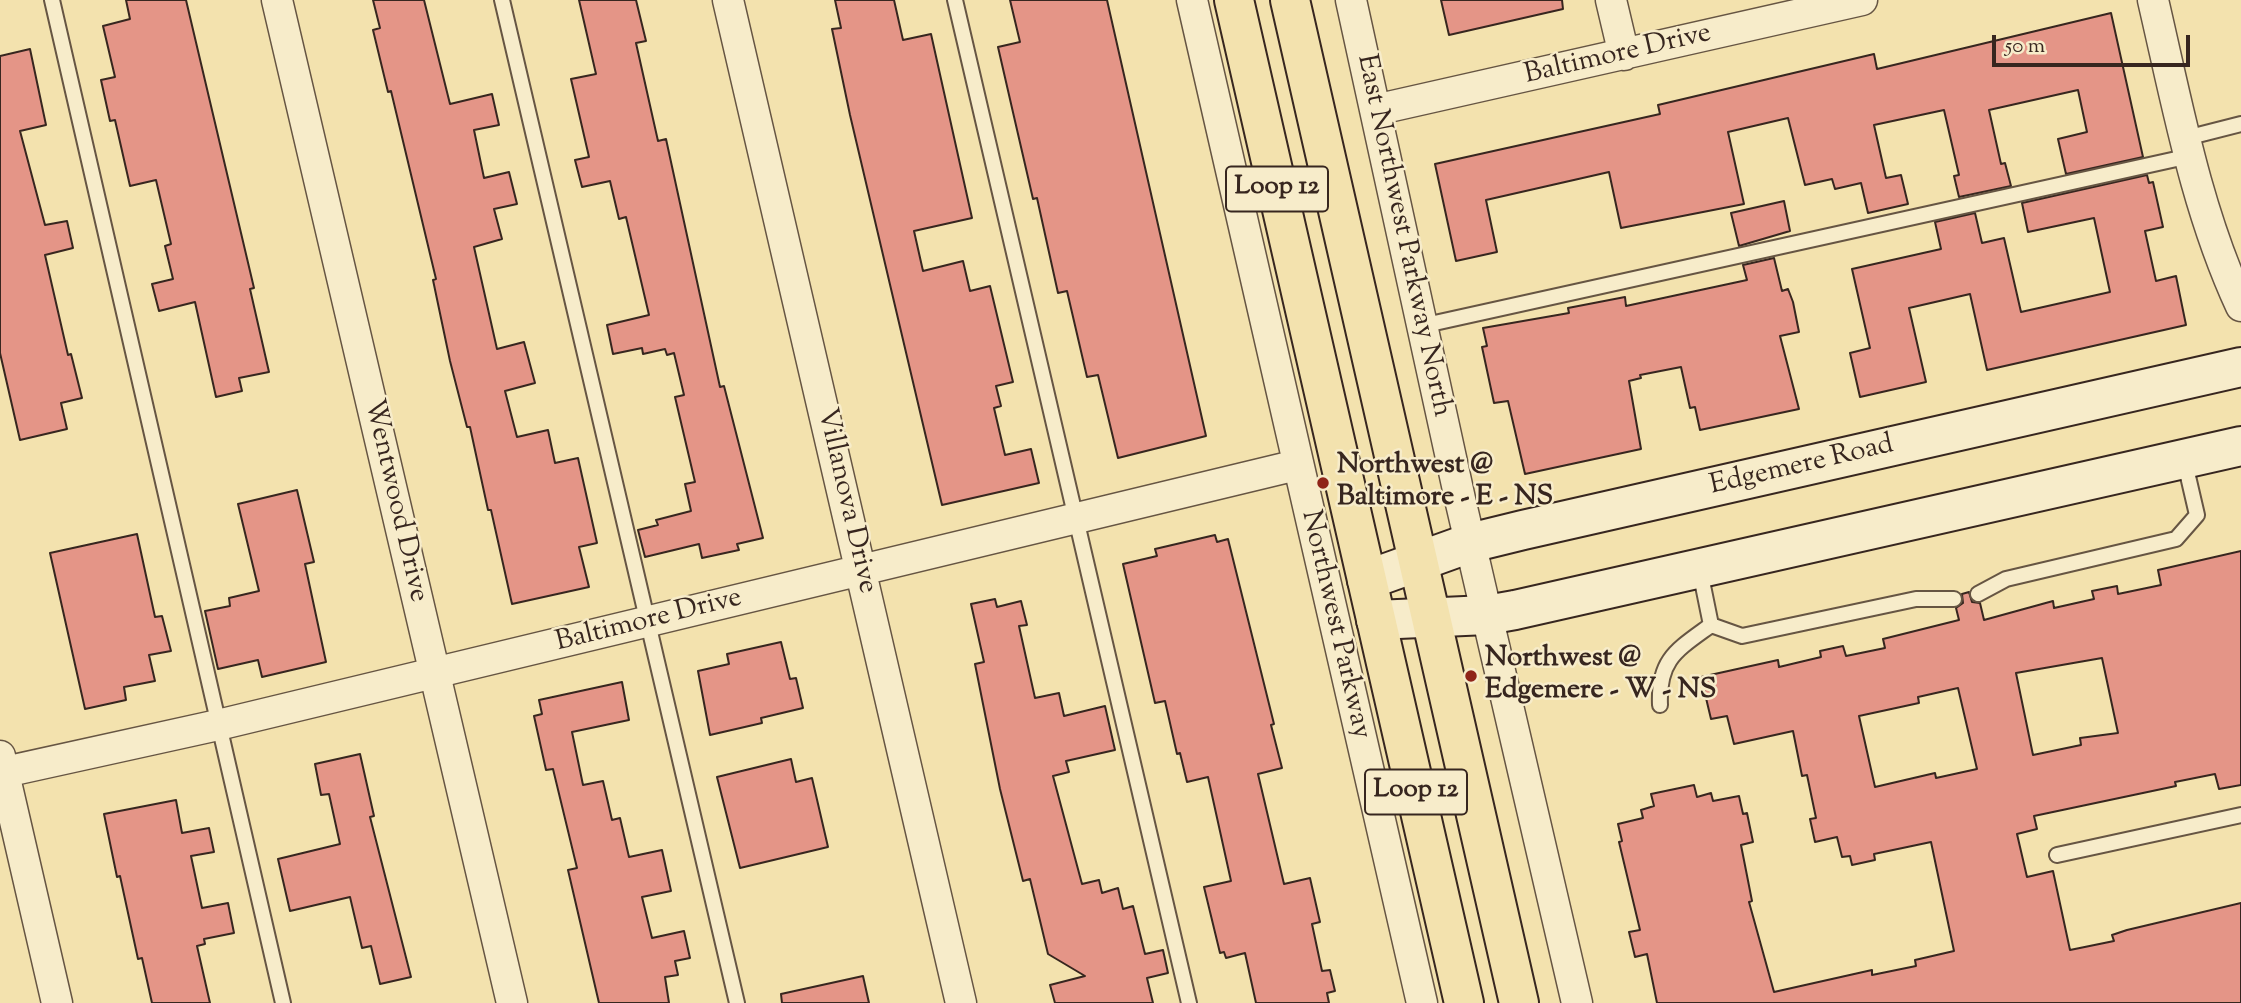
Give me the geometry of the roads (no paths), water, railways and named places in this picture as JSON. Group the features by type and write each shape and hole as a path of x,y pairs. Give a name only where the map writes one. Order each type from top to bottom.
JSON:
{"main road":[{"name":"Loop 12","path":"1234,0 1464,1003"},
{"name":"Loop 12","path":"1290,0 1520,1003"}],"street":[{"name":"Wentwood Drive","path":"277,0 512,1003"},
{"name":"Villanova Drive","path":"728,0 961,1003"},
{"name":"Northwest Parkway","path":"1192,0 1422,1003"},
{"name":"East Northwest Parkway North","path":"1351,0 1421,326 1577,1003"},
{"path":"1611,0 1623,55"},
{"name":"Baltimore Drive","path":"1375,110 1861,0"},
{"path":"2153,0 2199,198 2222,266 2241,306"},
{"name":"Edgemere Road","path":"1367,580 1470,543 2241,367"},
{"path":"1376,620 1487,615 2241,446"},
{"name":"Baltimore Drive","path":"1,767 218,725 1078,520 1297,465"},
{"path":"1,767 57,1003"}],"lane":[{"path":"52,0 283,1003"},
{"path":"502,0 737,1003"},
{"path":"956,0 1189,1003"},
{"path":"1421,326 2188,147 2241,124"},
{"path":"1978,594 2006,579 2176,540 2197,515 2184,459"},
{"path":"1699,569 1712,625"},
{"path":"1712,625 1742,636 1916,599 1954,600"},
{"path":"1660,705 1659,687 1665,662 1712,625"},
{"path":"2057,855 2241,815"}],"place":[{"name":"Northwest @ Baltimore - E - NS","path":"1323,483"},
{"name":"Northwest @ Edgemere - W - NS","path":"1471,676"}]}
